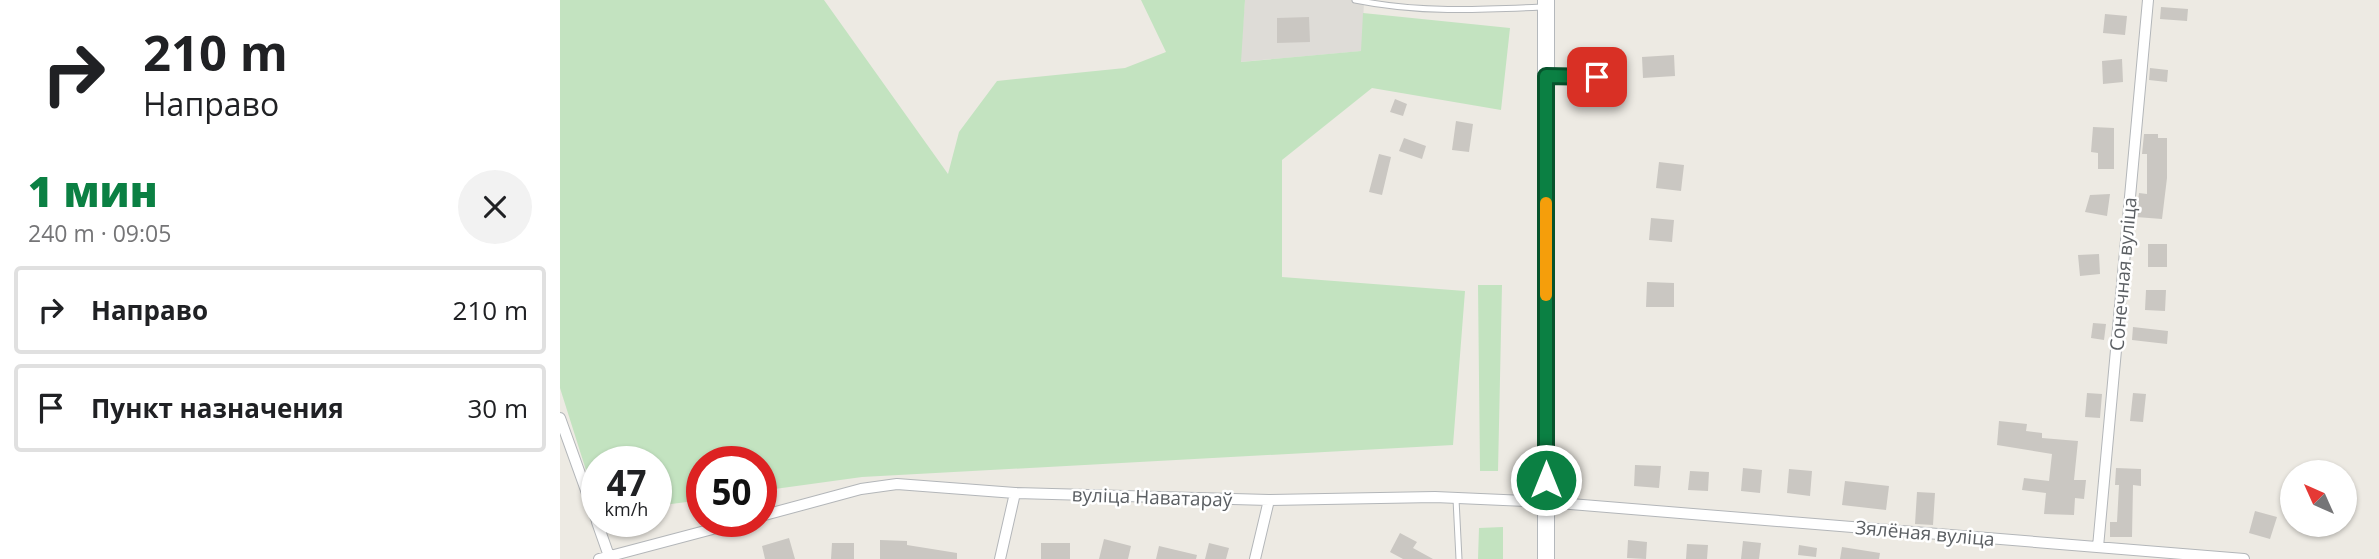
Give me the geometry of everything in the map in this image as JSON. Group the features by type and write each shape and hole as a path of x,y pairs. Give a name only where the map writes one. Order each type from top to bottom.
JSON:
{"main road":[{"path":"1546,3 1546,559"}],"street":[{"name":"Сонечная вуліца","path":"2098,547 2148,0"},
{"path":"560,418 581,476"},
{"name":"вуліца Наватараў","path":"777,512 861,489 897,484 1014,493 1269,500 1456,498 1546,502"},
{"path":"1000,559 1014,493"},
{"path":"1255,559 1269,500"},
{"name":"Зялёная вуліца","path":"1546,502 2244,559"},
{"path":"601,537 606,558 686,536"}],"lane":[{"path":"1355,0 1390,7 1472,12 1546,3"},
{"path":"1546,76 1623,78"},
{"path":"1456,498 1459,559"}],"shaded area":[{"path":"1245,0 1364,0 1362,51 1240,62"}],"green space":[{"path":"560,0 824,0 948,174 959,132 997,81 1125,68 1166,52 1141,0 1245,0 1241,62 1361,51 1363,13 1510,28 1501,110 1372,88 1282,160 1282,277 1465,291 1453,445 862,477 777,489 777,446 686,446 686,502 672,504 672,446 581,446 581,454 560,388"},
{"path":"1478,285 1502,285 1498,471 1480,471"},
{"path":"1503,527 1503,559 1478,559 1479,528"}],"building":[{"path":"2161,7 2188,9 2187,21 2160,19"},
{"path":"2105,14 2127,16 2125,35 2103,33"},
{"path":"1309,17 1310,42 1277,43 1277,18"},
{"path":"1674,55 1675,76 1643,78 1642,57"},
{"path":"2122,59 2123,82 2103,84 2102,61"},
{"path":"2150,68 2168,70 2167,82 2149,80"},
{"path":"1395,99 1407,104 1403,116 1390,112"},
{"path":"1456,121 1473,124 1469,152 1452,150"},
{"path":"2093,127 2114,128 2114,169 2098,169 2098,153 2091,152"},
{"path":"2144,134 2158,134 2158,138 2167,138 2167,178 2162,219 2136,217 2139,193 2147,194 2147,154 2142,154"},
{"path":"1404,138 1426,146 1422,159 1399,151"},
{"path":"1379,154 1391,157 1382,195 1369,192"},
{"path":"1659,162 1684,165 1681,191 1656,188"},
{"path":"2110,194 2107,216 2085,212 2090,195"},
{"path":"1651,218 1674,220 1672,242 1649,240"},
{"path":"2148,244 2167,244 2167,267 2148,267"},
{"path":"2099,254 2100,274 2080,276 2078,255"},
{"path":"1647,282 1674,283 1674,307 1646,307"},
{"path":"2146,290 2166,290 2165,311 2145,310"},
{"path":"2093,323 2106,324 2104,340 2091,338"},
{"path":"2133,327 2168,331 2167,344 2132,340"},
{"path":"2087,393 2102,394 2100,418 2085,417"},
{"path":"2133,393 2146,394 2143,422 2130,421"},
{"path":"1999,421 2027,424 2026,431 2042,433 2042,438 2078,441 2074,480 2086,480 2084,499 2075,498 2074,515 2044,514 2046,493 2022,490 2024,478 2049,481 2052,454 1997,445"},
{"path":"1635,465 1661,466 1659,488 1634,486"},
{"path":"1743,468 1762,470 1760,493 1741,491"},
{"path":"2116,468 2141,469 2141,486 2133,485 2132,537 2110,537 2110,522 2117,522 2119,485 2115,485"},
{"path":"1789,469 1812,471 1810,496 1787,493"},
{"path":"1690,471 1709,472 1708,491 1688,490"},
{"path":"1845,481 1889,486 1886,510 1842,505"},
{"path":"1917,492 1935,493 1933,525 1915,524"},
{"path":"2255,511 2277,517 2270,539 2249,533"},
{"path":"1400,533 1417,542 1413,548 1433,559 1403,559 1390,552"},
{"path":"789,538 795,559 765,559 762,546"},
{"path":"1104,539 1131,546 1128,559 1099,559"},
{"path":"880,540 907,541 907,545 957,553 957,559 880,559"},
{"path":"1628,540 1647,542 1646,559 1627,558"},
{"path":"1743,541 1761,543 1759,559 1741,559"},
{"path":"832,543 854,543 854,559 831,559"},
{"path":"1041,543 1070,543 1070,559 1041,559"},
{"path":"1209,543 1229,548 1226,559 1205,559"},
{"path":"1687,544 1708,545 1707,559 1686,559"},
{"path":"1799,545 1817,548 1816,557 1798,555"},
{"path":"1159,546 1197,555 1196,559 1156,559"},
{"path":"1842,547 1880,553 1879,559 1840,559"}],"slow traffic":[{"path":"1546,203 1546,295"}],"route":[{"path":"1546,480 1546,76 1597,77"}]}
